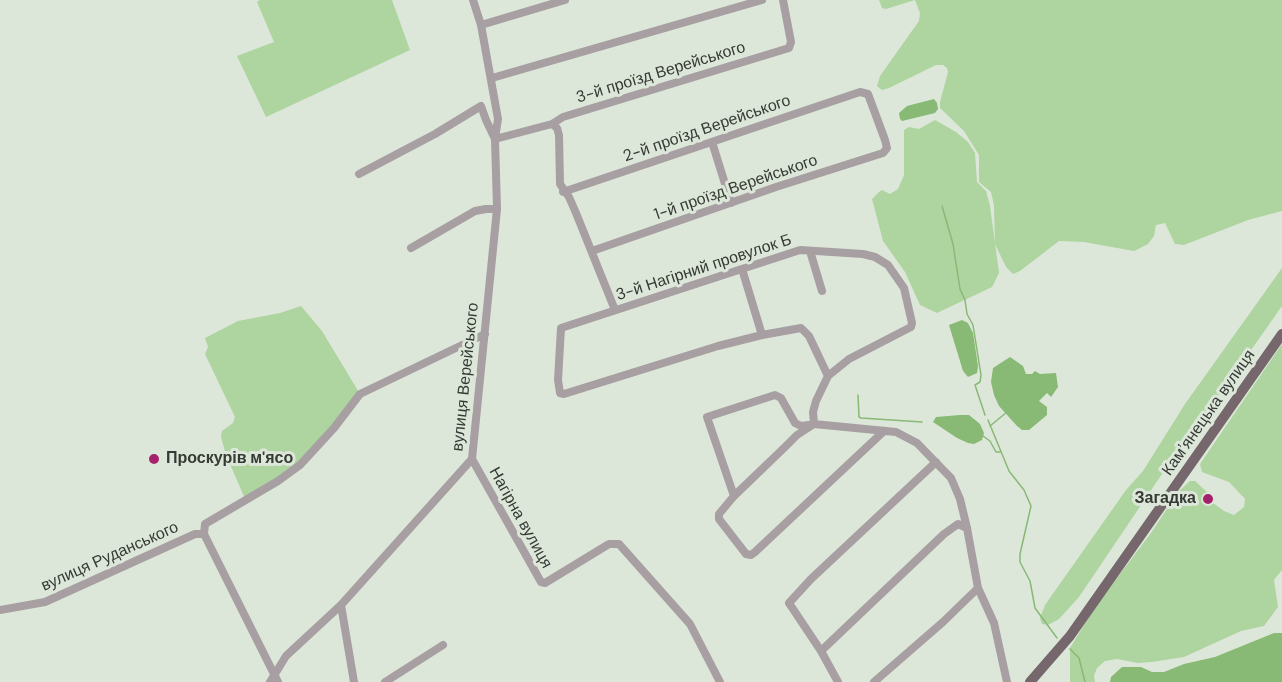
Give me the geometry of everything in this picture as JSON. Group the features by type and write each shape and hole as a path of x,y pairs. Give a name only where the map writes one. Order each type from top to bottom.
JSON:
{"main road":[{"name":"Камʼянецька вулиця","path":"1030,682 1070,636 1282,334"}],"street":[{"name":"вулиця Верейського","path":"270,682 277,678 286,656 341,605 472,459 497,209 495,139 498,119 481,25 473,0"},
{"path":"481,25 565,0"},
{"path":"492,78 758,0"},
{"name":"3-й проїзд Верейського","path":"495,139 552,124 563,117 789,48 792,42 783,0"},
{"name":"2-й проїзд Верейського","path":"563,192 860,92 868,94 887,148"},
{"path":"359,174 435,134 481,106 495,139"},
{"path":"552,124 557,128 559,135 560,184 563,192 569,197 615,310"},
{"path":"712,142 731,203"},
{"name":"1-й проїзд Верейського","path":"592,251 883,153 887,148"},
{"path":"411,248 475,211 486,208 497,209"},
{"name":"3-й Нагірний провулок Б","path":"800,250 837,251 875,257 892,269 904,288 912,323 911,327 849,358 828,376 806,331 801,328 708,349 564,394 560,393 558,380 561,328 615,310 800,250"},
{"path":"810,251 822,291"},
{"path":"742,269 762,335"},
{"path":"277,678 204,534 206,524 278,482 300,465 327,436 360,394 485,334"},
{"path":"814,424 816,401 828,376"},
{"path":"734,496 707,417 757,400 779,396 795,423 801,426 814,424 896,432 917,443 951,478 960,499 978,588 994,623 1007,682"},
{"path":"814,424 797,435 722,508 719,514 719,519 741,548 751,555 884,431"},
{"path":"797,435 801,426"},
{"name":"Нагірна вулиця","path":"472,459 541,582 545,583 609,544 619,544 690,624 720,682"},
{"path":"838,682 821,651 789,603 811,579 936,462"},
{"path":"821,651 944,534 958,524 967,528"},
{"name":"вулиця Руданського","path":"0,610 45,602 195,534 204,534"},
{"path":"874,682 978,588"},
{"path":"341,605 354,682"},
{"path":"385,682 443,645"}],"shaded area":[{"path":"260,0 392,0 410,50 266,117 237,56 274,42 257,2"},
{"path":"879,0 915,0 886,9 882,8"},
{"path":"915,0 1282,0 1282,211 1248,220 1184,245 1175,244 1165,223 1156,225 1154,236 1148,244 1134,251 1084,242 1059,241 1013,274 1006,267 995,244 994,205 991,192 979,182 979,155 964,131 940,108 947,68 943,65 936,65 889,88 882,90 877,86 880,76 919,21 920,13"},
{"path":"934,99 938,109 935,113 902,121 900,119 899,113 907,106"},
{"path":"935,120 956,132 968,142 975,153 977,182 986,191 990,206 999,273 992,287 937,313 920,305 905,272 883,241 872,199 882,190 890,194 898,189 904,175 904,130 909,127 919,129"},
{"path":"1282,268 1282,306 1204,417 1193,428 1079,597 1059,619 1048,625 1042,624 1040,618 1045,605 1126,490 1143,471 1185,404"},
{"path":"301,306 322,331 360,394 313,452 246,501 226,455 221,437 222,431 233,423 235,417 205,354 208,347 205,338 238,321 280,313"},
{"path":"962,320 968,323 973,333 978,366 977,373 968,377 963,371 949,325"},
{"path":"1282,344 1282,570 1274,580 1278,607 1264,626 1241,631 1184,657 1138,663 1117,659 1105,661 1097,668 1094,676 1095,682 1070,682 1070,648 1095,607 1151,533 1178,492 1190,481 1195,481 1208,493 1213,503 1224,511 1234,515 1244,507 1245,499 1229,482 1202,472 1200,464"},
{"path":"1010,357 1023,366 1026,374 1032,374 1035,371 1040,374 1056,373 1058,387 1051,397 1047,393 1039,401 1047,407 1047,415 1029,430 1022,430 1017,426 999,406 994,395 991,382 993,368"},
{"path":"969,415 980,424 984,433 982,440 974,444 968,443 933,422 936,417"},
{"path":"1274,633 1282,633 1282,682 1110,682 1111,677 1122,667 1141,667 1152,672 1164,672 1184,664 1215,657"}],"waterway":[{"path":"942,206 953,244 960,289 965,300 967,314 973,325 981,375 980,382 975,385 985,415"},
{"path":"858,395 859,417 861,418 922,422"},
{"path":"990,426 1007,412"},
{"path":"988,420 1009,471 1024,490 1031,506 1020,562 1030,581 1035,608 1057,638"},
{"path":"983,436 990,441 996,452 1001,452"},
{"path":"1070,649 1079,658 1085,682"}],"place":[{"name":"Проскурів м'ясо","path":"154,459"},
{"name":"Загадка","path":"1208,499"}]}
